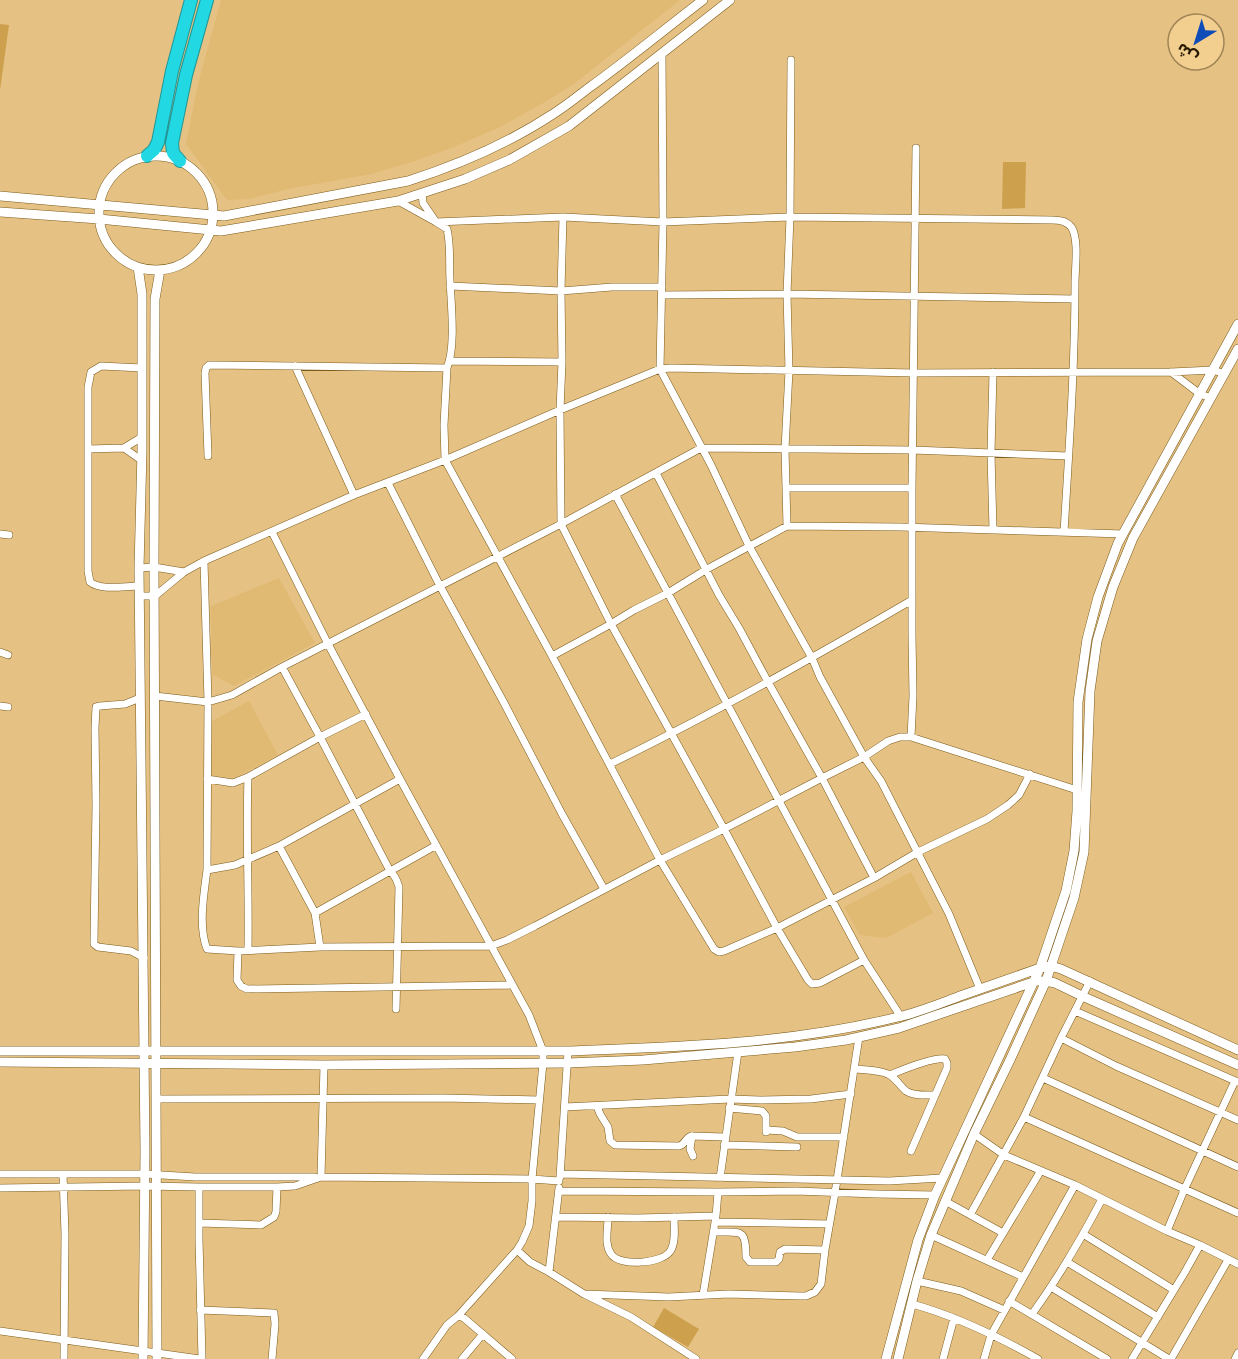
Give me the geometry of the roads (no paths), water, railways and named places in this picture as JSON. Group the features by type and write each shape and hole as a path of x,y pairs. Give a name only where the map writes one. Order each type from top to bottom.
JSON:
{"highway":[{"path":"147,156 158,142 172,71 191,0"},
{"path":"180,161 173,153 172,143 186,75 207,0"}],"main road":[{"path":"0,196 213,215 233,214 408,181 478,154 554,114 703,0"},
{"path":"0,212 221,231 398,201 465,179 509,160 569,126 730,0"},
{"path":"147,156 164,156 180,161 198,174 210,193 213,215 206,241 200,250 182,264 160,270 138,267 115,253 101,231 99,204 103,190 120,168 133,160 147,156"},
{"path":"138,267 142,294 139,586 145,1052 143,1355"},
{"path":"157,1356 154,567 155,299 160,270"},
{"path":"886,1359 918,1240 935,1195 1040,968 1066,891 1074,851 1078,702 1088,639 1098,597 1123,534 1238,324"},
{"path":"898,1359 931,1235 974,1134 1046,981 1074,898 1084,852 1090,691 1097,641 1113,587 1133,538 1238,349"},
{"path":"0,1051 568,1051 655,1048 792,1038 901,1017 1051,966 1090,981 1238,1050"},
{"path":"0,1062 324,1065 568,1063 643,1060 795,1047 860,1037 899,1028 1033,983 1046,981 1238,1065"},
{"path":"145,1247 156,1247"}],"street":[{"path":"662,54 663,222 660,369 749,546 864,757 881,781 918,852 949,914 980,989"},
{"path":"787,526 785,449 789,371 787,294 791,60"},
{"path":"912,737 912,450 916,148"},
{"path":"422,194 423,203 436,222"},
{"path":"398,201 447,229 452,321 444,425 445,460 660,860 714,949 724,951 777,928 874,878 918,852 987,819 1019,795 1030,774"},
{"path":"436,222 563,217 663,222 790,217 1060,220 1066,222 1071,227 1075,241 1075,299 1074,372 1064,532"},
{"path":"563,217 561,524 611,624 777,928 808,980 813,984 820,983 864,960"},
{"path":"450,286 561,291 612,286 662,291 1075,299"},
{"path":"208,456 205,373 209,365 448,365 562,362"},
{"path":"139,586 105,587 95,586 90,582 88,571 88,387 91,372 101,366 142,368"},
{"path":"295,366 354,495"},
{"path":"140,596 155,596 184,572 204,561 354,495 445,460 660,369 914,373 1213,370 1225,374"},
{"path":"993,372 991,453 993,530"},
{"path":"1171,372 1200,394 1211,398"},
{"path":"88,449 124,448 142,437"},
{"path":"124,448 141,460"},
{"path":"155,696 208,702 232,695 561,524 701,448 912,450 1068,456"},
{"path":"656,473 719,595 822,778 874,878"},
{"path":"388,483 440,586 604,890"},
{"path":"786,488 912,488"},
{"path":"615,494 864,960 901,1017"},
{"path":"552,656 787,526 1123,534"},
{"path":"272,532 328,644 435,846 529,1015 543,1051 529,1226 517,1250 458,1316 447,1325 423,1359"},
{"path":"0,534 9,535"},
{"path":"204,561 208,702 207,870 203,941 207,949 238,951 320,947 492,946 526,931 864,757 900,736 912,737 1077,790"},
{"path":"139,568 154,567 184,572"},
{"path":"610,764 727,705 912,600"},
{"path":"0,652 8,655"},
{"path":"282,667 390,871 395,875 399,887 396,1009"},
{"path":"140,699 125,704 96,707 94,944 98,947 131,951 144,958"},
{"path":"125,704 140,709"},
{"path":"207,779 233,783 248,777 320,736 366,714"},
{"path":"248,777 248,950"},
{"path":"207,870 235,865 279,846 400,779"},
{"path":"279,846 315,913 320,947"},
{"path":"315,913 435,846"},
{"path":"131,951 143,943"},
{"path":"238,951 237,980 247,989 512,985"},
{"path":"970,1215 1024,1117 1090,981"},
{"path":"1075,1011 1237,1082 1185,1188 1167,1231"},
{"path":"584,1294 669,1297 728,1294 801,1296 815,1292 821,1284 860,1037"},
{"path":"1061,1038 1116,1066 1238,1120"},
{"path":"549,1272 559,1191 568,1051"},
{"path":"720,1178 738,1052"},
{"path":"890,1075 941,1058 947,1063 947,1068 911,1151"},
{"path":"321,1177 324,1065"},
{"path":"855,1069 890,1075 912,1094 934,1095"},
{"path":"1043,1078 1238,1167"},
{"path":"565,1107 730,1099 798,1099 851,1094"},
{"path":"156,1099 539,1100"},
{"path":"597,1106 608,1127 610,1141 615,1145 679,1146 692,1136 797,1148"},
{"path":"729,1108 762,1111 766,1116 766,1132 783,1131 797,1137 844,1137"},
{"path":"1024,1117 1238,1213"},
{"path":"974,1134 1004,1155 1075,1185 1238,1264"},
{"path":"692,1136 690,1149 693,1156"},
{"path":"987,1260 1040,1172"},
{"path":"0,1174 889,1181 942,1178"},
{"path":"63,1174 64,1359"},
{"path":"0,1188 277,1187 295,1186 321,1177"},
{"path":"984,1359 991,1335 1004,1310 1075,1185"},
{"path":"199,1223 261,1225 271,1220 276,1212 277,1187"},
{"path":"0,1331 65,1340 143,1355 201,1359 199,1188"},
{"path":"559,1191 796,1191 935,1195"},
{"path":"703,1295 718,1192"},
{"path":"1032,1314 1067,1262 1102,1199"},
{"path":"945,1202 1003,1233"},
{"path":"556,1216 674,1217 829,1224"},
{"path":"608,1217 607,1246 613,1258 619,1261 651,1262 664,1258 671,1251 674,1217"},
{"path":"713,1232 742,1234 746,1240 746,1257 750,1262 776,1262 780,1252 785,1249 825,1250"},
{"path":"1083,1234 1174,1290"},
{"path":"931,1235 1023,1277"},
{"path":"1132,1359 1200,1245"},
{"path":"517,1250 530,1262 584,1294 631,1317 696,1359"},
{"path":"1051,1287 1170,1359 1228,1260"},
{"path":"1067,1262 1158,1317"},
{"path":"917,1281 961,1291 1004,1310"},
{"path":"1009,1301 1107,1359"},
{"path":"912,1304 954,1318 991,1335 1027,1356 1038,1359"},
{"path":"200,1310 274,1313 272,1359"},
{"path":"458,1316 464,1318 512,1359"},
{"path":"944,1359 954,1318"},
{"path":"462,1359 483,1334"},
{"path":"500,1359 505,1353"},
{"path":"1235,1359 1238,1353"}]}
